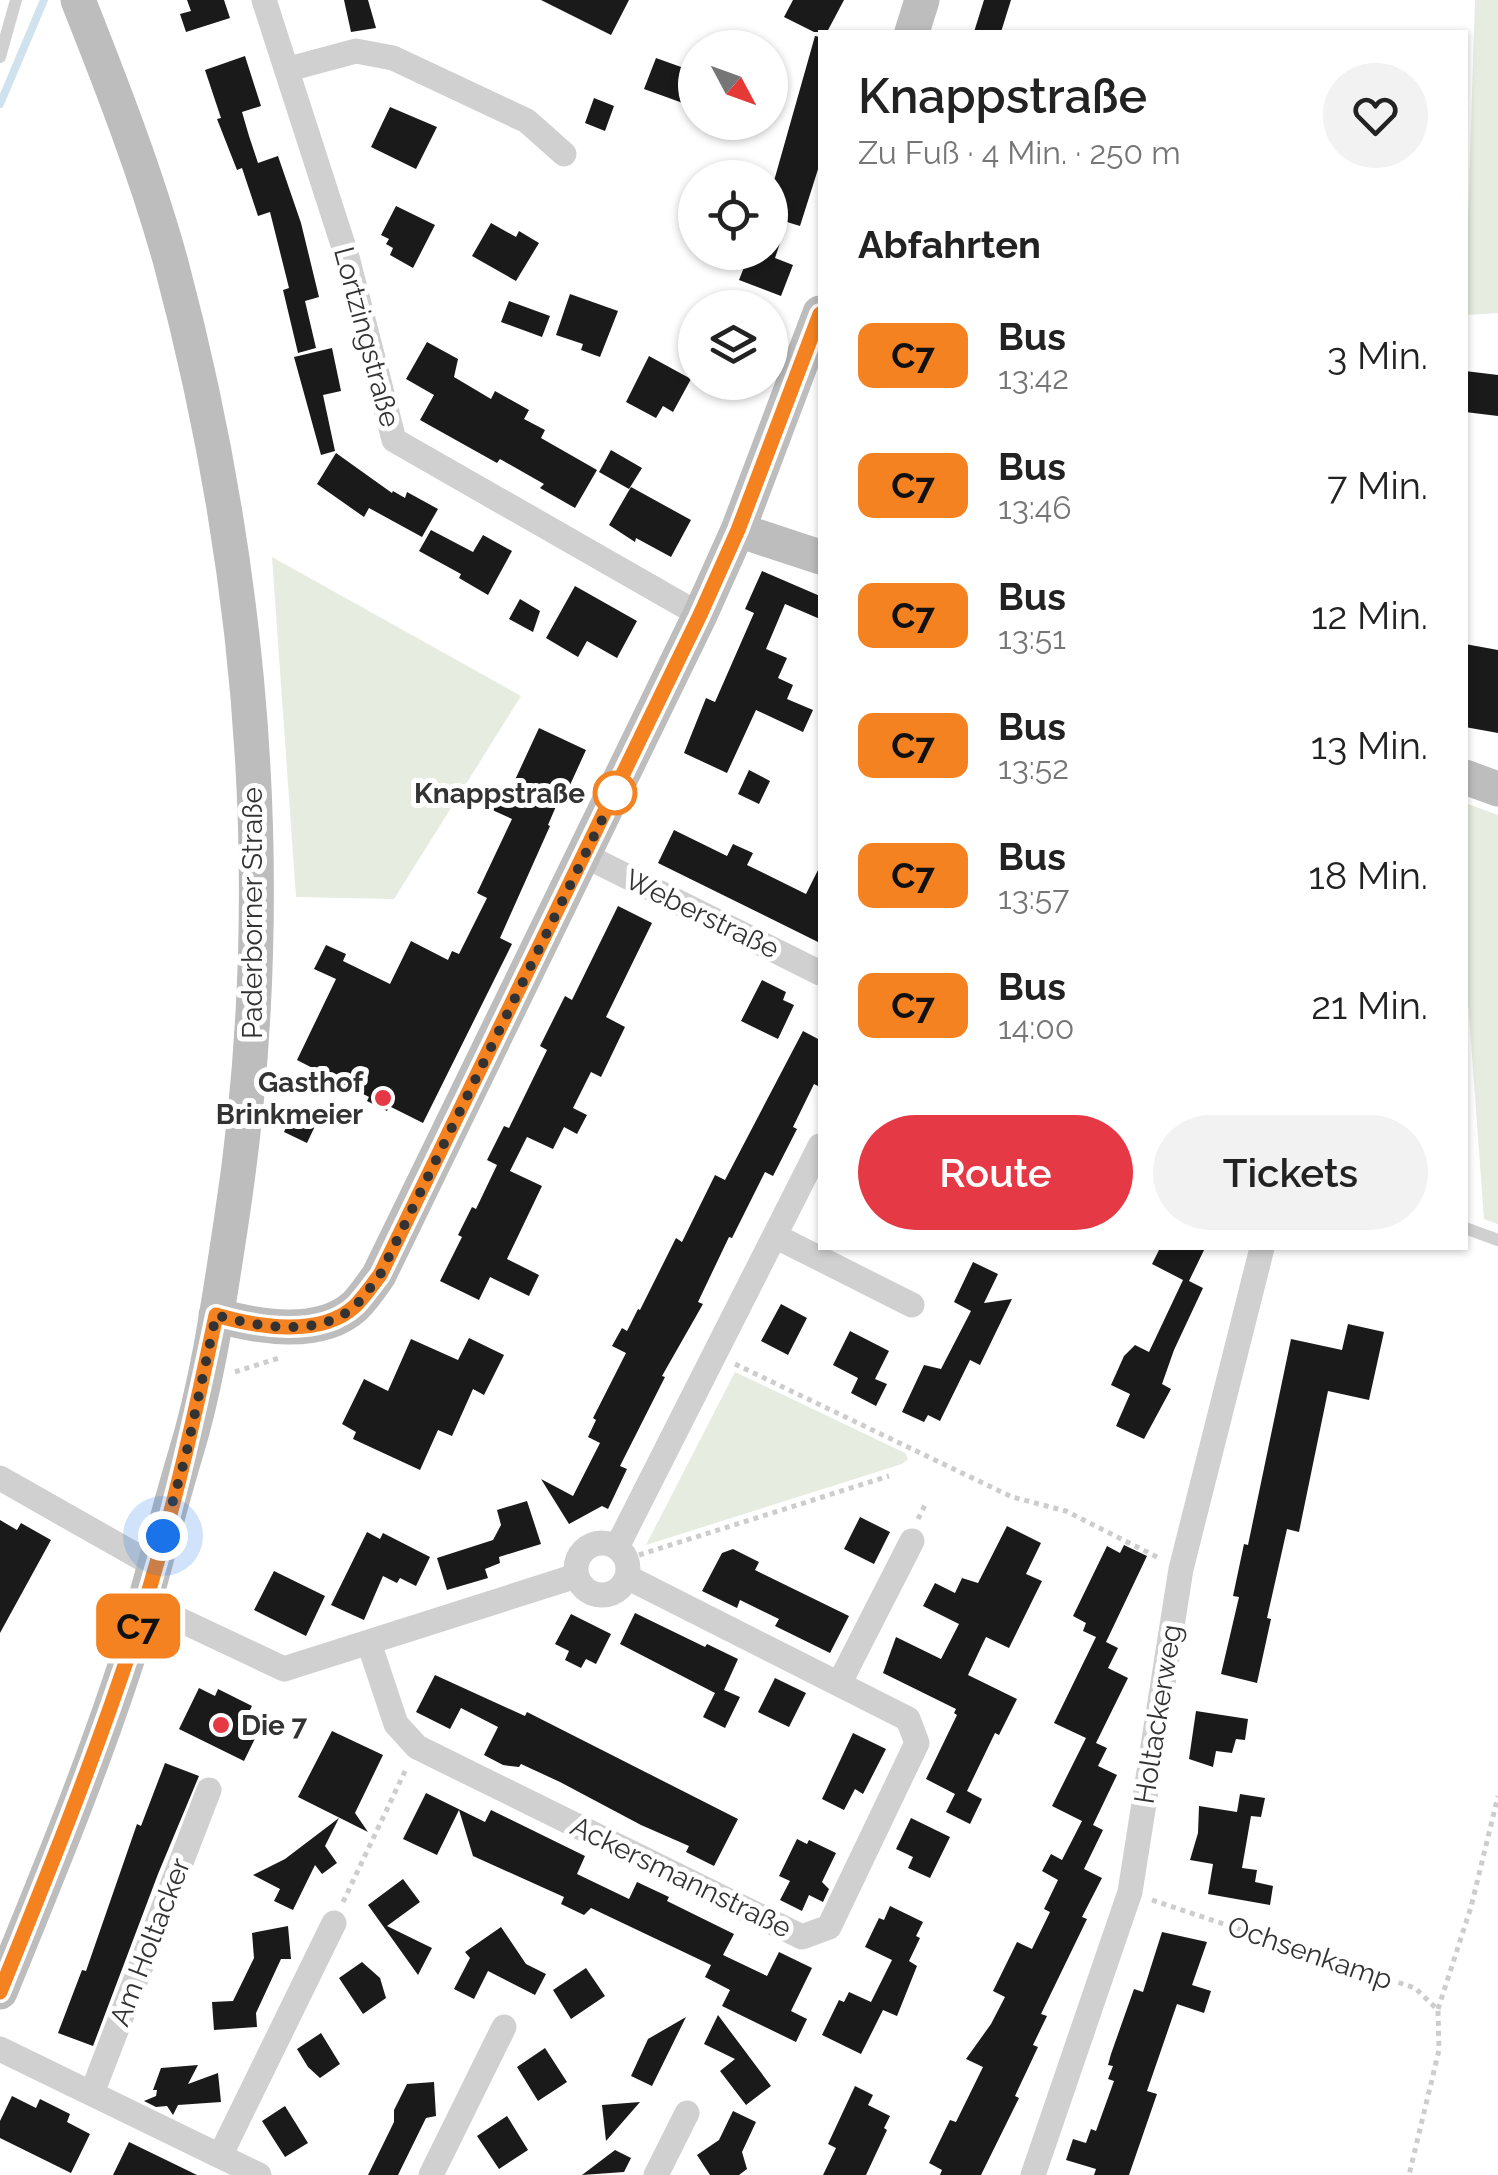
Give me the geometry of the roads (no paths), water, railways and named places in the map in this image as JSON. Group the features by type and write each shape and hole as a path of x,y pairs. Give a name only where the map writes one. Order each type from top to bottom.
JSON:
{"main road":[{"name":"Paderborner Straße","path":"0,1992 68,1827 156,1566 186,1455 216,1315 246,1121 257,959 252,737 233,548 205,403 170,259 122,111 78,0"},
{"path":"913,30 922,0"},
{"path":"216,1315 276,1327 331,1320 356,1305 380,1275 700,615 738,530 818,319"},
{"path":"738,530 818,556"},
{"path":"1468,778 1498,789"}],"street":[{"name":"Lortzingstraße","path":"264,0 347,256 394,440 700,615"},
{"path":"289,69 356,51 393,58 526,121 564,154"},
{"name":"Weberstraße","path":"584,856 818,972"},
{"path":"624,1561 599,1542 583,1549 576,1563 576,1576 583,1588 599,1596 614,1592 714,1354 818,1150"},
{"path":"774,1236 912,1305"},
{"name":"Holtackerweg","path":"1033,2175 1130,1892 1180,1569 1261,1250"},
{"path":"0,1478 156,1566"},
{"path":"839,1684 912,1542"},
{"name":"Ackersmannstraße","path":"369,1643 396,1724 416,1747 802,1936 829,1927 917,1743 908,1719 624,1561"},
{"path":"144,1603 284,1669 576,1576"},
{"name":"Am Holtacker","path":"92,2093 209,1790"},
{"path":"220,2156 334,1923"},
{"path":"431,2175 504,2027"},
{"path":"0,2049 259,2175"},
{"path":"656,2175 687,2113"}],"lane":[{"path":"0,58 16,0"},
{"path":"1468,1229 1498,1240"}],"waterway":[{"path":"0,104 44,0"}],"place":[{"name":"Knappstraße","path":"615,793"},
{"name":"Gasthof Brinkmeier","path":"383,1098"},
{"name":"Die 7","path":"221,1725"}]}
